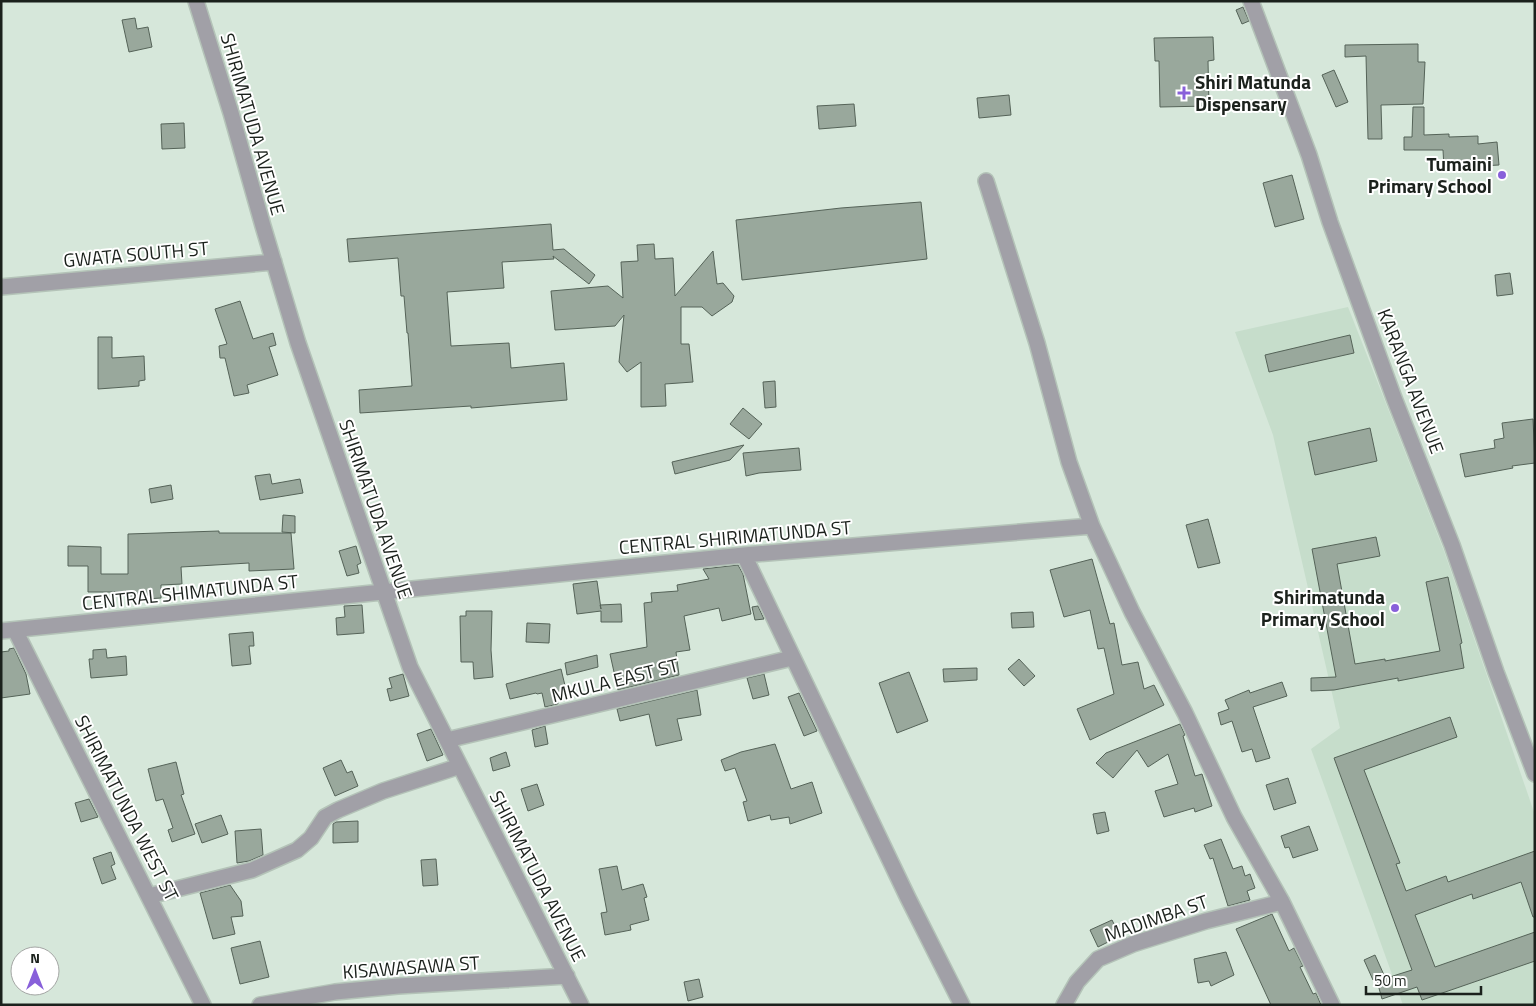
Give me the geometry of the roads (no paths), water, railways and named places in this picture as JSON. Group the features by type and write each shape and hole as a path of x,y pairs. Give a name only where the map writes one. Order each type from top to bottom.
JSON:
{"street":[{"name":"SHIRIMATUDA AVENUE","path":"196,1 231,113 298,343 410,667 581,1005"},
{"name":"KARANGA AVENUE","path":"1251,1 1309,156 1330,222 1394,398 1452,545 1496,672 1535,774"},
{"path":"986,181 1037,343 1069,462 1092,526 1132,612 1185,713 1234,817 1282,902 1332,1005"},
{"name":"GWATA SOUTH ST","path":"1,286 274,262"},
{"name":"CENTRAL SHIRIMATUNDA ST","path":"383,592 744,555 1092,526"},
{"path":"744,555 908,898 962,1005"},
{"name":"CENTRAL SHIMATUNDA ST","path":"8,630 383,592"},
{"name":"SHIRIMATUNDA WEST ST","path":"8,630 149,896 203,1005"},
{"name":"MKULA EAST ST","path":"447,740 792,658"},
{"path":"149,896 252,870 297,850 311,838 325,817 338,810 384,791 460,766"},
{"name":"MADIMBA ST","path":"1064,1005 1077,982 1098,959 1142,941 1206,921 1282,902"},
{"name":"KISAWASAWA ST","path":"260,1005 335,992 398,986 567,976"}],"place":[{"name":"Shiri Matunda Dispensary","path":"1184,93"},
{"name":"Tumaini Primary School","path":"1502,175"},
{"name":"Shirimatunda Primary School","path":"1395,608"}]}
